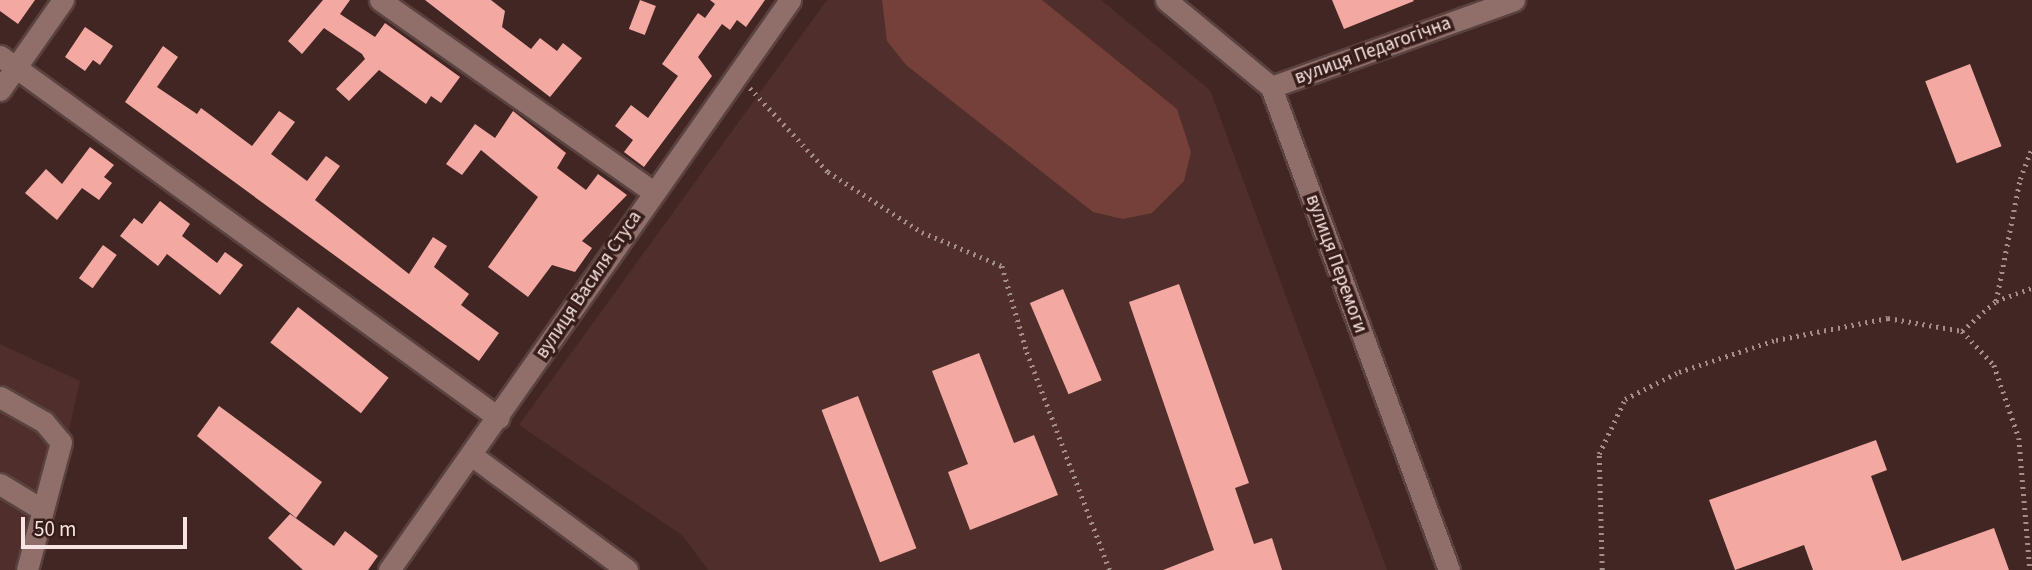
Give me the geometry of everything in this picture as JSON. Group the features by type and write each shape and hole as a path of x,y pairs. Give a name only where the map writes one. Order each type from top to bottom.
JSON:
{"street":[{"path":"0,90 8,62 63,0"},
{"path":"380,0 652,191"},
{"name":"вулиця Василя Стуса","path":"390,570 474,457 652,191 789,0"},
{"path":"1166,0 1271,87"},
{"name":"вулиця Педагогічна","path":"1271,87 1514,0"},
{"path":"8,62 499,418"},
{"name":"вулиця Перемоги","path":"1271,87 1448,570"},
{"path":"0,397 44,422 61,442 27,570"},
{"path":"474,457 626,570"},
{"path":"0,484 43,510"}],"path":[{"path":"739,71 828,172 922,232 1002,266 1027,352 1110,570"},
{"path":"1996,301 2020,179 2032,148"},
{"path":"1962,331 1996,301 2032,288"},
{"path":"1602,570 1599,454 1625,399 1679,372 1776,340 1888,318 1962,331 1994,365 2019,438 2031,520 2030,570"}],"shaded area":[{"path":"827,0 1101,0 1210,90 1387,570 708,570 682,535 519,425"},
{"path":"882,0 1042,0 1177,109 1191,152 1184,181 1152,213 1123,219 1093,212 906,65 887,41"},
{"path":"0,344 80,381 38,570 0,570"}],"building":[{"path":"0,0 35,0 18,24 0,11"},
{"path":"323,0 350,0 340,14 375,37 385,23 460,77 441,103 431,96 426,104 379,70 349,101 336,89 365,59 362,54 324,28 302,54 288,41"},
{"path":"425,0 491,0 505,11 502,27 531,49 540,38 557,51 563,43 582,58 550,97"},
{"path":"640,0 656,6 645,35 629,29"},
{"path":"710,0 765,0 746,27 737,20 730,30 722,24 698,57 712,76 644,167 624,152 633,140 615,126 631,105 648,118 678,76 662,64 698,13 705,18 715,4"},
{"path":"1332,0 1413,0 1414,1 1344,29"},
{"path":"85,27 113,46 100,65 93,60 85,71 65,57"},
{"path":"163,46 178,57 157,87 197,114 201,108 252,146 279,111 295,122 271,154 307,181 326,156 340,166 315,200 409,274 433,237 447,246 434,267 469,294 461,305 499,333 479,361 125,102"},
{"path":"1970,64 2002,146 1957,163 1925,81"},
{"path":"513,111 566,153 557,168 586,190 598,174 627,195 582,241 592,248 575,272 552,265 528,297 488,267 538,197 481,150 462,175 446,164 475,124 495,138"},
{"path":"90,147 114,165 104,177 112,183 99,200 82,188 57,220 25,193 46,169 62,184"},
{"path":"160,201 190,224 182,236 217,263 225,252 243,265 220,295 167,254 158,266 120,236 134,218 142,224"},
{"path":"103,245 117,255 93,288 79,278"},
{"path":"1179,284 1249,483 1235,488 1254,544 1272,538 1282,570 1163,570 1214,550 1129,302"},
{"path":"1063,289 1102,380 1069,394 1030,303"},
{"path":"298,307 389,378 361,413 270,342"},
{"path":"979,353 1014,443 1034,435 1058,495 970,530 948,472 968,464 932,371"},
{"path":"858,396 916,548 880,562 822,410"},
{"path":"219,406 322,482 296,518 197,436"},
{"path":"1876,440 1887,470 1871,476 1902,561 1994,528 2009,570 1813,570 1804,545 1735,570 1709,500"},
{"path":"290,514 334,546 345,531 378,556 368,570 303,570 268,538"}]}
